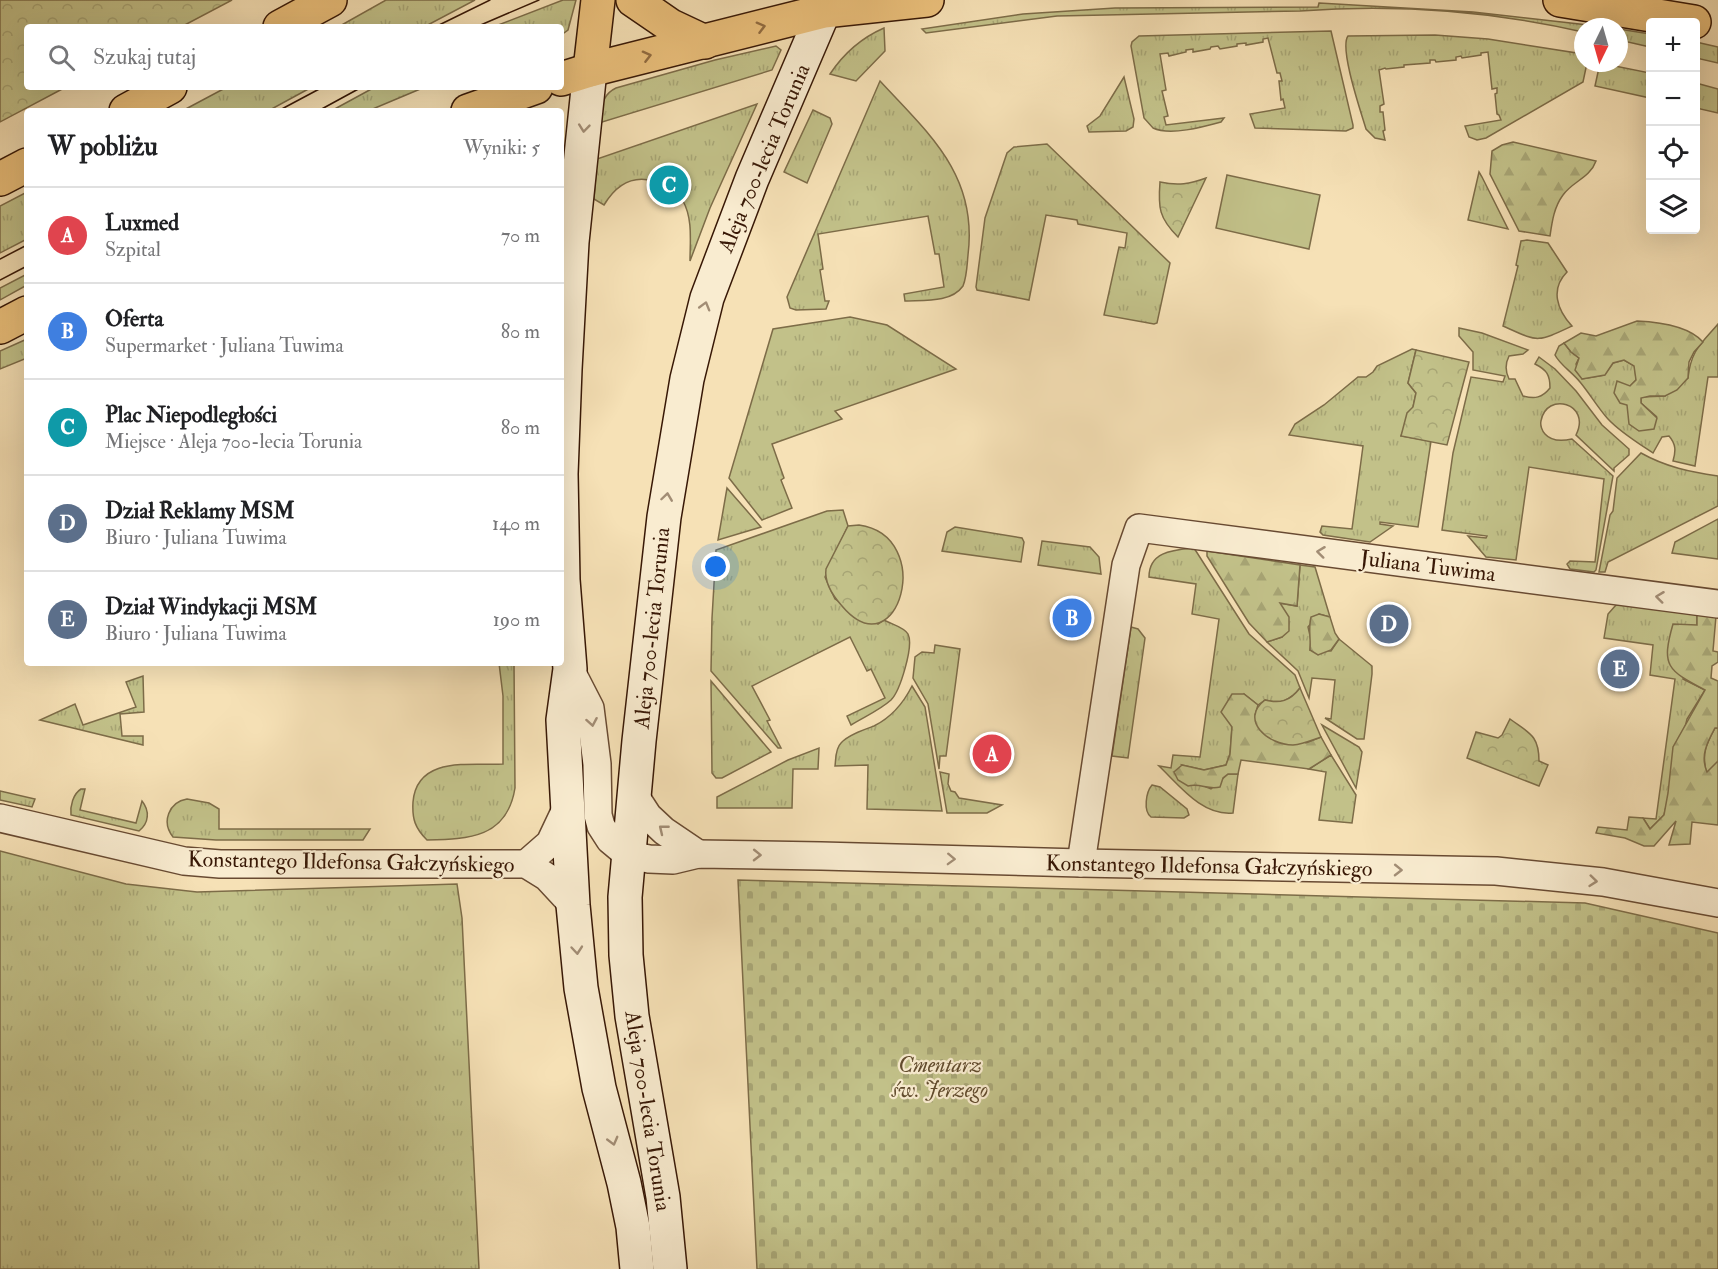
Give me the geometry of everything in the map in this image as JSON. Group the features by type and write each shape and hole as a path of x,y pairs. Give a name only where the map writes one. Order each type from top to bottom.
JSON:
{"main road":[{"path":"286,24 330,0"},
{"name":"Aleja 700-lecia Torunia","path":"564,334 565,288 572,242 575,74 598,0"},
{"path":"633,0 671,26 705,42"},
{"path":"575,74 705,42 827,5 927,0"},
{"path":"1560,0 1666,18"},
{"name":"Aleja 700-lecia Torunia","path":"670,1269 663,1197 632,1016 625,897 639,741 664,517 691,360 707,298 752,178 810,49 827,5"},
{"path":"1700,24 1718,27"},
{"path":"132,108 164,90"},
{"path":"476,108 528,90"},
{"path":"0,179 24,167"},
{"path":"0,327 24,315"},
{"name":"Aleja 700-lecia Torunia","path":"564,593 570,669 563,720 573,905 581,988 598,1088 624,1183 633,1227 637,1269"}],"street":[{"name":"Juliana Tuwima","path":"1081,863 1126,565 1139,528 1718,604"},
{"path":"570,669 590,708 595,735 598,815 601,826 610,840 628,855"},
{"path":"635,796 648,816 664,831 698,854"},
{"name":"Konstantego Ildefonsa Gałczyńskiego","path":"526,864 550,843 569,802"},
{"name":"Konstantego Ildefonsa Gałczyńskiego","path":"0,818 184,861 202,863 526,864 547,878 573,905"},
{"name":"Konstantego Ildefonsa Gałczyńskiego","path":"628,855 673,860 698,854 1496,872 1603,882 1718,903"}],"green space":[{"path":"0,0 232,0 187,24 24,24 24,90 60,90 0,122"},
{"path":"386,0 475,0 430,24 343,24"},
{"path":"563,0 576,0 568,30 564,33 564,24 501,24"},
{"path":"1319,3 1473,12 1574,23 1574,30 1478,14 1371,8 1057,16 926,33 922,29 1023,14 1115,8 1318,7"},
{"path":"884,28 885,51 856,81 830,74 854,47 868,36"},
{"path":"1628,30 1646,33 1646,46 1628,42"},
{"path":"1331,31 1353,128 1346,131 1255,128 1250,114 1285,108 1283,99 1281,100 1279,81 1282,81 1280,73 1277,73 1268,38 1263,39 1263,42 1237,44 1237,46 1220,49 1218,46 1193,52 1193,49 1186,50 1186,52 1169,56 1168,53 1160,54 1166,90 1162,91 1168,116 1164,117 1166,125 1224,118 1221,122 1187,130 1168,131 1153,128 1144,118 1131,46 1139,36"},
{"path":"1435,35 1488,39 1574,53 1574,72 1585,72 1583,82 1486,138 1477,140 1469,137 1465,126 1501,120 1497,114 1495,94 1497,88 1492,89 1488,52 1462,58 1461,56 1456,57 1456,60 1436,62 1430,60 1430,63 1379,70 1384,104 1380,106 1380,112 1383,112 1385,140 1375,138 1366,129 1348,66 1346,43 1348,36"},
{"path":"1700,43 1718,47 1718,63 1700,59"},
{"path":"776,46 781,50 772,70 599,123 605,98 616,88 715,60"},
{"path":"1628,69 1646,72 1646,97 1595,86 1598,72 1628,72"},
{"path":"1124,77 1134,119 1133,127 1126,131 1089,132 1087,126 1100,116"},
{"path":"880,81 932,138 957,179 965,202 969,227 967,267 963,286 944,298 905,301 904,294 944,287 939,254 935,254 928,216 818,234 825,301 829,301 826,309 796,310 790,308 787,297"},
{"path":"1700,84 1718,89 1718,113 1700,109"},
{"path":"221,90 306,90 274,108 188,108"},
{"path":"370,90 418,90 375,108 336,108"},
{"path":"757,104 710,208 690,261 688,215 682,199 671,189 656,182 638,179 623,184 604,205 594,199 597,159"},
{"path":"813,110 830,118 832,124 807,183 784,172"},
{"path":"1513,142 1596,161 1590,172 1567,190 1557,204 1550,236 1519,231 1490,174 1492,151"},
{"path":"1047,144 1170,263 1157,323 1104,315 1119,247 1125,248 1127,233 1078,224 1077,220 1046,215 1029,300 977,290 985,218 1007,153 1014,147"},
{"path":"1479,172 1482,177 1508,229 1468,220"},
{"path":"1227,175 1320,195 1309,249 1216,228"},
{"path":"1206,178 1178,237 1161,212 1160,182 1184,184"},
{"path":"24,194 24,241 0,253 0,206"},
{"path":"1521,241 1548,243 1567,272 1558,285 1557,292 1562,313 1572,326 1544,338 1531,338 1503,326 1518,266 1516,265"},
{"path":"24,276 24,287 0,300 0,288"},
{"path":"850,317 887,325 956,369 835,411 842,419 772,444 784,478 781,480 792,508 762,520 729,478 773,329"},
{"path":"1637,321 1682,329 1703,342 1689,362 1688,378 1677,390 1665,396 1641,398 1641,403 1657,418 1654,429 1639,431 1629,424 1627,405 1620,403 1614,393 1617,381 1630,386 1636,380 1634,366 1624,360 1613,363 1605,375 1582,379 1575,370 1579,358 1564,343 1581,333 1596,336"},
{"path":"1718,324 1718,377 1708,377 1695,466 1673,461 1675,448 1669,436 1662,437 1653,453 1624,433 1608,419 1580,382 1555,355 1559,346 1564,343 1579,358 1576,364 1582,379 1604,375 1613,363 1624,360 1635,366 1636,380 1630,386 1627,405 1657,417 1641,403 1641,397 1665,396 1688,378 1694,354"},
{"path":"1459,328 1482,333 1528,350 1523,354 1509,356 1506,365 1509,379 1515,379 1523,396 1538,397 1550,388 1547,373 1535,364 1539,357 1555,369 1576,391 1602,425 1629,449 1629,455 1614,468 1614,471 1576,435 1579,424 1578,415 1573,409 1566,405 1551,406 1541,421 1542,430 1548,437 1558,440 1572,439 1613,476 1594,572 1570,569 1567,564 1570,561 1595,562 1604,479 1529,467 1516,560 1486,557 1468,536 1486,538 1487,536 1442,530 1453,453 1471,377 1503,382 1505,376 1473,370 1473,352 1459,336"},
{"path":"24,340 24,359 0,369 0,351"},
{"path":"1412,349 1416,350 1408,383 1416,393 1401,436 1431,441 1418,527 1380,522 1380,524 1393,526 1370,542 1323,535 1320,532 1322,526 1352,529 1363,446 1289,435 1295,424 1324,405 1358,377 1366,377 1377,366"},
{"path":"1416,350 1469,362 1447,445 1401,436 1407,413 1413,407 1416,393 1408,383"},
{"path":"1641,453 1678,468 1718,476 1718,506 1608,562 1605,572 1599,572 1610,515 1613,511 1617,478"},
{"path":"727,488 761,527 718,540"},
{"path":"843,510 848,526 825,577 835,599 878,624 884,620 908,634 909,648 905,668 891,700 851,725 847,716 885,698 871,669 867,671 850,637 752,686 770,720 767,721 781,748 778,748 711,671 716,550 827,511"},
{"path":"1718,519 1718,559 1672,553 1675,542"},
{"path":"859,525 883,534 897,552 903,573 901,594 893,612 879,623 862,622 842,606 832,594 826,579 826,569 848,526"},
{"path":"955,527 1022,538 1024,542 1021,562 942,551 947,532"},
{"path":"1042,541 1090,547 1099,557 1101,574 1038,565"},
{"path":"1194,548 1249,634 1295,675 1300,688 1284,700 1275,702 1265,700 1258,705 1244,694 1232,727 1230,754 1226,765 1204,770 1182,765 1199,784 1211,789 1228,774 1238,774 1233,813 1222,813 1202,805 1159,766 1171,768 1173,755 1200,757 1219,619 1192,614 1196,584 1149,577 1150,568 1158,557 1164,554"},
{"path":"1207,551 1300,565 1297,606 1280,603 1289,617 1289,631 1282,637 1267,642 1249,623 1207,556"},
{"path":"1300,565 1315,567 1330,617 1319,614 1308,627 1311,640 1310,650 1331,651 1339,639 1372,666 1364,739 1357,739 1325,718 1331,719 1335,680 1312,678 1309,698 1298,671 1267,642 1282,637 1279,603 1297,606"},
{"path":"1616,605 1697,613 1697,625 1683,679 1705,690 1687,719 1664,815 1650,829 1643,818 1656,819 1675,679 1650,675 1653,645 1604,638 1608,614"},
{"path":"1697,613 1716,616 1713,651 1718,652 1718,662 1712,666 1711,678 1718,681 1718,728 1715,728 1707,744 1704,760 1707,772 1718,761 1718,825 1692,822 1690,844 1669,845 1676,821 1654,846 1644,846 1625,838 1596,833 1598,827 1627,830 1629,817 1643,818 1650,829 1664,815 1673,747 1705,690 1682,677 1670,665 1669,638 1673,624 1697,625"},
{"path":"1319,614 1330,617 1339,639 1331,650 1318,655 1310,650 1310,626 1311,617"},
{"path":"1131,627 1138,629 1145,638 1128,758 1112,756"},
{"path":"935,645 960,649 946,756 940,756 939,769 928,704 913,678 915,657 922,652 934,653"},
{"path":"499,666 514,666 515,788 511,805 495,826 484,832 457,838 427,840 417,827 414,818 413,802 417,787 424,777 448,766 503,764 503,696"},
{"path":"143,676 144,712 120,714 122,736 143,736 143,745 40,720 75,704 83,725 136,707 126,682"},
{"path":"711,681 771,752 722,778 716,778 712,773"},
{"path":"912,686 925,707 942,811 867,809 868,765 835,766 838,748 848,738 874,726 892,714 905,699"},
{"path":"1300,688 1321,737 1293,745 1274,741 1260,730 1256,723 1255,715 1258,708 1265,700 1275,702 1288,699"},
{"path":"1232,694 1244,694 1258,705 1255,715 1306,743 1321,737 1331,755 1309,769 1241,760 1238,774 1228,774 1223,778 1220,787 1188,786 1178,780 1174,772 1182,765 1204,770 1226,765 1230,754 1232,727 1221,712"},
{"path":"1510,719 1532,736 1539,752 1539,761 1548,765 1539,786 1467,758 1476,732 1498,738"},
{"path":"1322,725 1359,747 1362,752 1356,788"},
{"path":"1715,728 1718,728 1718,769 1708,780 1705,753"},
{"path":"819,748 818,769 793,769 792,808 717,808 717,797 788,760"},
{"path":"1331,755 1356,795 1352,823 1319,820 1326,772 1309,769"},
{"path":"940,772 949,774 948,784 951,791 955,792 959,798 1002,805 987,813 947,813"},
{"path":"1152,785 1160,787 1187,809 1189,815 1184,818 1151,817 1148,814 1146,801"},
{"path":"81,789 85,789 80,810 136,823 142,801 147,813 145,824 139,831 71,815 73,801"},
{"path":"0,791 35,799 32,807 0,800"},
{"path":"187,799 209,803 219,809 219,829 370,829 363,840 216,840 173,837 169,831 167,819 171,808"},
{"path":"0,851 126,884 197,892 457,884 462,918 479,1269 0,1269"},
{"name":"Cmentarz św. Jerzego","path":"738,880 1585,903 1718,933 1718,1269 757,1269"}],"tram line":[{"path":"441,24 490,0"},
{"path":"483,24 539,0"},
{"path":"284,108 317,90"},
{"path":"324,108 356,90"},
{"path":"0,259 24,247"},
{"path":"0,280 24,268"}],"place":[{"name":"Plac Niepodległości","path":"669,185"},
{"name":"Oferta","path":"1072,618"},
{"name":"Dział Reklamy MSM","path":"1389,624"},
{"name":"Dział Windykacji MSM","path":"1620,669"},
{"name":"Luxmed","path":"992,754"}]}
